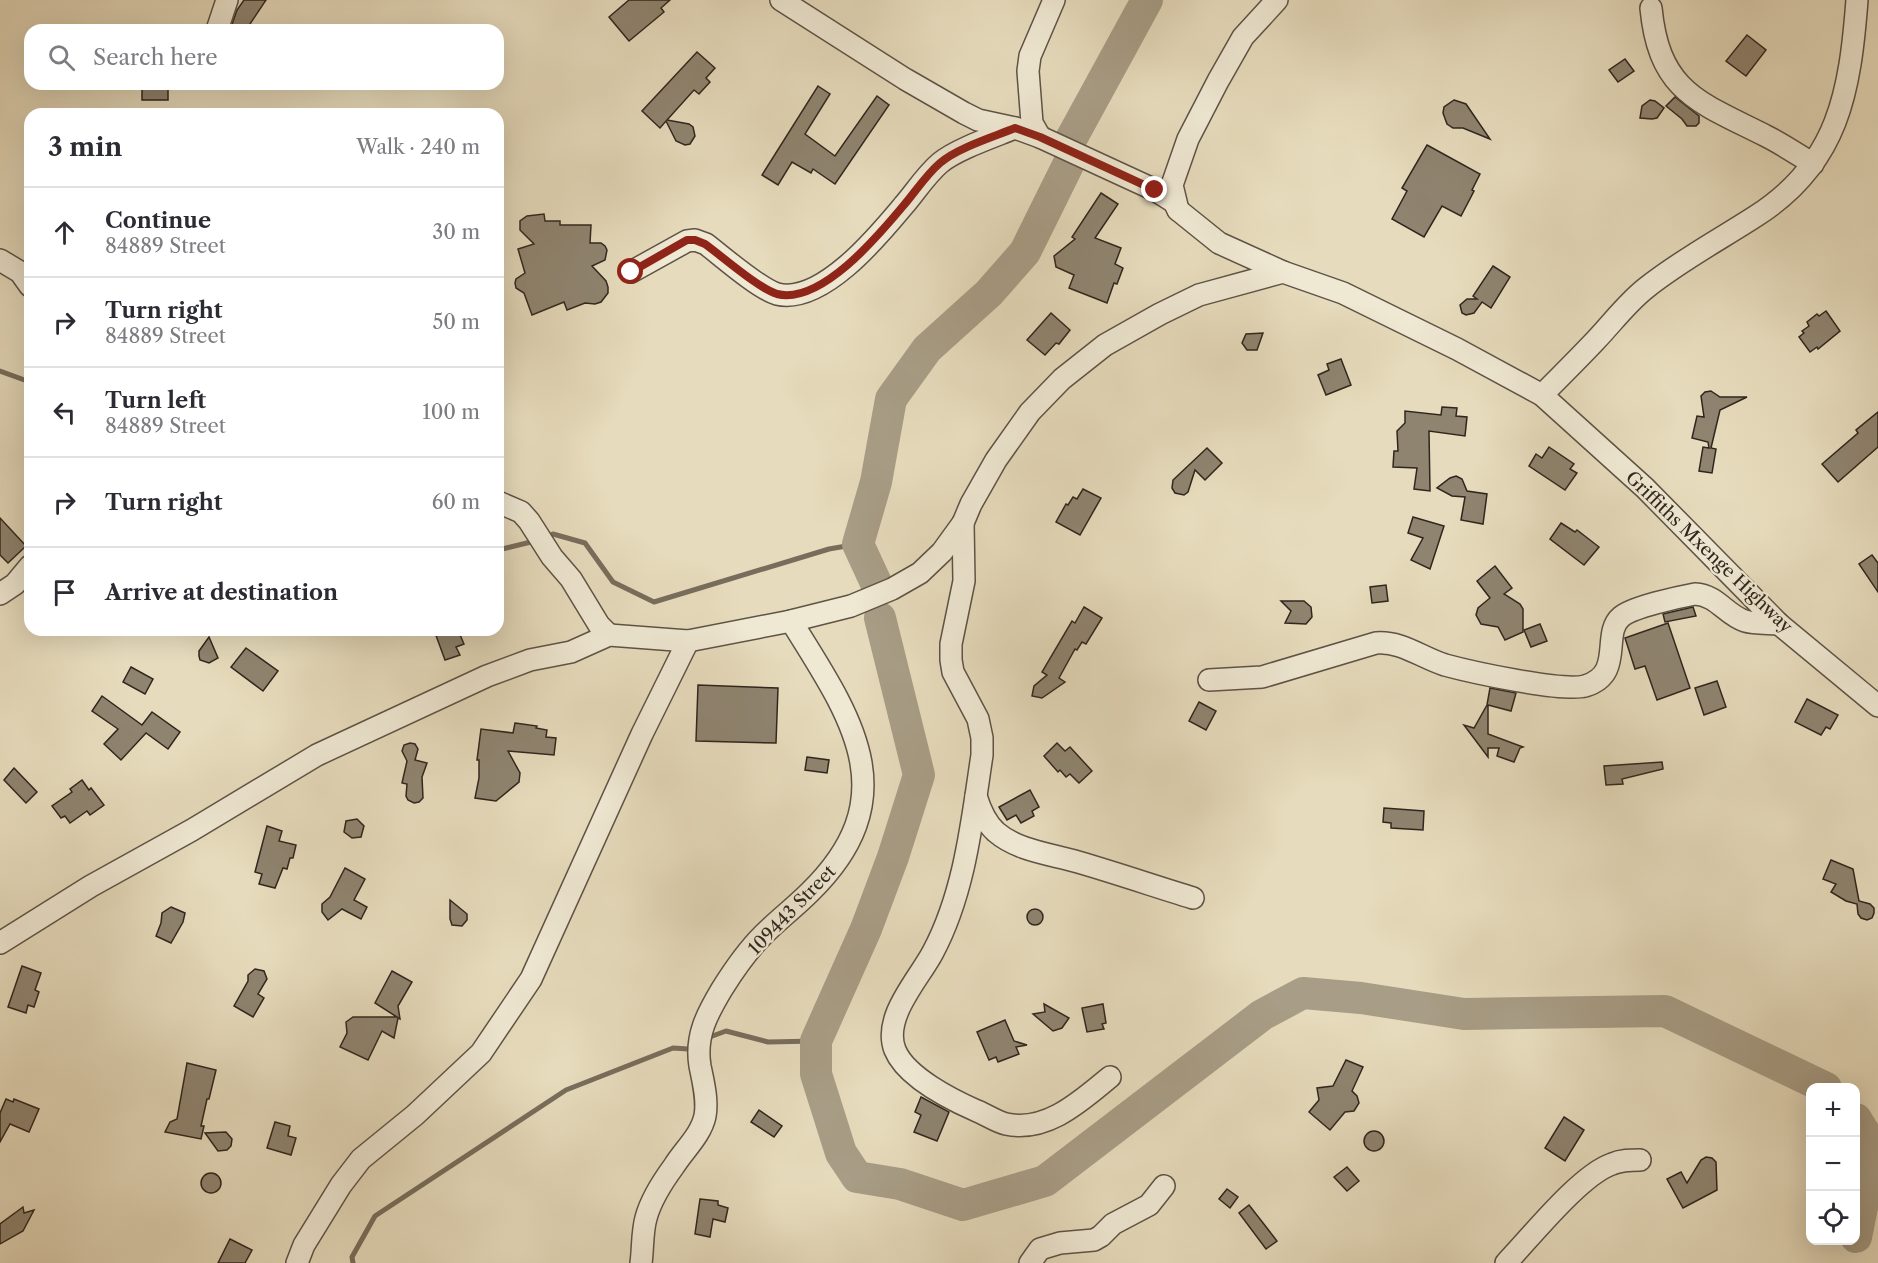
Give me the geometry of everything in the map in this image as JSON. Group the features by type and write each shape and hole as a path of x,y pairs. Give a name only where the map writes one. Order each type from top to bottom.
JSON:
{"street":[{"path":"219,24 227,0"},
{"name":"Griffiths Mxenge Highway","path":"781,0 963,113 978,120 1015,128 1040,137 1155,190 1174,202 1178,210 1218,243 1282,272 1343,293 1542,395 1645,488 1779,624 1878,706"},
{"path":"1040,137 1032,123 1028,71 1030,56 1054,0"},
{"path":"1178,210 1172,185 1188,139 1243,37 1277,0"},
{"path":"1542,395 1597,339 1622,309 1645,288 1787,194 1813,164 1825,147 1837,120 1847,79 1857,0"},
{"path":"1651,9 1655,37 1662,60 1687,94 1702,104 1769,137 1813,164"},
{"path":"631,272 687,240 695,240 705,244 766,289 778,294 805,292 817,287 837,273 874,238 941,162 953,154 1015,128"},
{"path":"0,260 20,272 24,278"},
{"path":"0,943 91,885 192,830 317,755 488,676 530,660 571,652 609,635 688,640 791,621 851,606 892,589 920,573 942,552 963,523 970,504 996,460 1030,412 1062,379 1105,345 1199,295 1282,272"},
{"path":"504,505 521,512 529,521 552,557 571,579 599,625 609,635"},
{"path":"963,523 964,581 951,644 951,660 953,672 978,719 982,738 982,755 957,890 947,922 934,950 896,1016 892,1036 895,1051 911,1072 929,1085 1006,1124 1025,1125 1055,1117 1076,1105 1110,1077"},
{"path":"0,594 15,584 24,573"},
{"path":"1209,680 1262,676 1376,643 1387,642 1443,664 1572,688 1585,686 1604,674 1608,668 1615,624 1621,617 1639,609 1702,594 1718,602 1744,621 1779,624"},
{"name":"109443 Street","path":"641,1263 646,1218 653,1199 696,1137 705,1116 698,1047 705,1020 723,987 761,937 810,893 841,858 850,844 863,799 862,771 855,737 828,680 791,621"},
{"path":"297,1263 304,1245 341,1185 361,1159 415,1115 481,1053 531,980 642,734 688,640"},
{"path":"976,796 981,811 990,825 998,833 1021,847 1065,858 1193,898"},
{"path":"1506,1263 1571,1194 1596,1172 1611,1164 1640,1160"},
{"path":"1030,1263 1040,1249 1060,1243 1094,1240 1101,1236 1113,1224 1149,1204 1164,1186"}],"building":[{"path":"244,0 266,0 250,24 232,24 237,10"},
{"path":"629,0 670,0 661,8 664,12 629,41 609,17"},
{"path":"1747,35 1766,50 1746,76 1726,61"},
{"path":"697,52 715,68 706,78 710,82 699,94 694,90 667,120 689,124 693,127 695,136 690,144 685,145 676,141 666,121 660,128 642,111"},
{"path":"1625,59 1634,71 1618,82 1609,70"},
{"path":"818,86 830,94 805,134 835,156 877,96 889,105 835,184 813,169 811,173 792,162 778,185 762,175"},
{"path":"142,90 168,90 168,100 142,100"},
{"path":"1675,97 1699,116 1699,123 1696,126 1687,126 1666,106"},
{"path":"1454,100 1466,104 1490,139 1463,128 1453,128 1447,124 1443,113 1444,107"},
{"path":"1650,100 1664,108 1657,118 1640,118 1642,106"},
{"path":"1427,145 1480,174 1461,216 1442,206 1424,237 1392,219 1407,191 1402,188"},
{"path":"1101,193 1118,204 1095,238 1121,248 1115,264 1123,268 1117,284 1114,283 1107,303 1069,288 1074,275 1056,267 1054,256 1075,239 1072,237"},
{"path":"544,214 545,221 560,221 560,225 591,225 590,243 601,243 605,246 607,250 605,260 592,266 606,281 608,287 608,293 601,302 585,303 567,310 564,302 532,315 524,293 516,288 515,283 516,279 525,273 518,249 534,244 520,230 520,221 527,216"},
{"path":"1493,266 1510,277 1491,308 1482,302 1474,313 1466,315 1462,313 1460,305 1467,299 1477,299 1473,296"},
{"path":"1826,311 1840,331 1818,349 1817,347 1810,352 1799,337 1804,333 1802,331 1809,326 1807,322 1817,314 1819,316"},
{"path":"1051,313 1070,330 1059,344 1056,343 1045,355 1027,340"},
{"path":"1263,333 1257,350 1247,350 1242,343 1246,334"},
{"path":"1341,359 1351,385 1326,395 1318,375 1329,370 1327,364"},
{"path":"1711,391 1720,397 1747,397 1720,410 1711,448 1716,449 1712,473 1699,471 1703,447 1709,448 1708,442 1692,438 1697,416 1704,417 1701,396"},
{"path":"1442,407 1457,408 1456,416 1467,417 1465,436 1429,431 1430,491 1414,489 1417,468 1393,467 1394,451 1398,451 1397,431 1405,423 1405,411 1441,415"},
{"path":"1878,412 1878,447 1838,482 1822,464"},
{"path":"1549,447 1574,464 1570,469 1577,473 1565,490 1529,466 1536,454 1542,458"},
{"path":"1207,448 1222,463 1205,480 1195,470 1188,492 1184,495 1175,493 1172,488 1173,480"},
{"path":"1456,476 1462,479 1467,491 1487,494 1483,524 1461,520 1465,497 1452,496 1437,488"},
{"path":"1083,489 1101,498 1080,535 1056,522 1066,504 1068,505 1073,497 1077,499"},
{"path":"1413,517 1444,526 1430,569 1411,560 1423,538 1408,533"},
{"path":"0,518 24,544 24,548 8,563 0,555"},
{"path":"1561,523 1575,532 1577,530 1599,547 1584,565 1550,539"},
{"path":"1872,555 1878,563 1878,592 1859,564"},
{"path":"1495,566 1512,588 1504,594 1520,604 1523,609 1523,632 1505,640 1498,627 1481,624 1476,615 1478,608 1490,598 1477,581"},
{"path":"1386,585 1388,601 1372,603 1370,587"},
{"path":"1281,601 1304,601 1311,607 1312,617 1306,624 1285,623 1291,611"},
{"path":"1084,607 1102,618 1086,644 1082,642 1077,650 1075,649 1059,678 1065,682 1042,698 1032,696 1034,686 1047,675 1042,672 1072,621 1075,623"},
{"path":"1693,607 1696,616 1665,622 1663,614"},
{"path":"1668,623 1690,688 1657,700 1645,666 1635,669 1625,638"},
{"path":"1540,624 1547,641 1531,647 1524,630"},
{"path":"436,636 461,636 464,644 456,647 460,655 445,660"},
{"path":"209,637 218,658 209,663 200,660 199,651"},
{"path":"246,648 278,671 263,691 231,667"},
{"path":"131,667 153,679 145,694 123,682"},
{"path":"1717,681 1726,707 1704,715 1695,688"},
{"path":"698,685 778,688 776,743 696,741"},
{"path":"1490,688 1516,693 1511,711 1488,705 1488,734 1523,747 1520,748 1514,762 1497,756 1499,748 1488,748 1488,757 1464,725 1474,728 1487,705"},
{"path":"102,696 142,725 152,712 180,732 168,749 146,733 121,760 104,744 118,729 92,711"},
{"path":"1807,699 1838,715 1830,729 1826,727 1821,735 1795,722"},
{"path":"1199,702 1216,711 1206,730 1189,721"},
{"path":"515,723 547,730 546,737 556,738 554,755 508,751 520,773 519,782 496,801 475,798 479,778 479,760 477,760 481,729 513,733"},
{"path":"1057,743 1065,751 1070,747 1092,771 1079,783 1070,774 1066,777 1060,770 1058,772 1044,756"},
{"path":"415,744 418,749 415,760 427,763 422,777 423,798 414,803 406,796 407,784 402,783 407,761 402,751 404,745"},
{"path":"807,757 829,760 827,773 805,770"},
{"path":"1662,762 1663,769 1622,779 1623,784 1606,785 1604,766"},
{"path":"14,768 37,792 26,803 4,780"},
{"path":"82,780 104,805 90,815 87,811 70,823 65,816 61,818 52,806 72,792 70,789"},
{"path":"1030,790 1039,807 1032,811 1034,816 1021,823 1016,815 1007,820 999,807"},
{"path":"1384,808 1424,811 1423,830 1391,828 1391,823 1383,822"},
{"path":"357,819 364,826 361,837 352,838 344,832 346,821"},
{"path":"267,826 282,831 279,841 296,845 293,858 290,858 287,869 283,868 275,888 259,884 262,874 255,872"},
{"path":"1831,860 1853,869 1859,901 1870,904 1874,908 1872,918 1867,920 1861,918 1857,904 1846,901 1831,892 1836,884 1823,879"},
{"path":"345,868 365,879 354,900 367,907 361,919 342,909 328,920 322,912 322,904 330,897"},
{"path":"450,900 467,914 467,920 462,926 452,925"},
{"path":"171,907 185,913 183,922 171,943 156,936 162,913"},
{"path":"1035,909 1041,911 1043,917 1041,923 1035,925 1029,923 1027,917 1029,911"},
{"path":"22,966 41,973 35,990 39,992 34,1007 28,1005 26,1013 8,1007"},
{"path":"255,969 264,971 267,979 258,994 264,998 253,1017 234,1006 248,981 248,975"},
{"path":"392,971 412,982 398,1006 400,1019 398,1018 394,1038 382,1031 368,1060 340,1047 347,1033 346,1022 353,1017 397,1017 375,1003"},
{"path":"1044,1004 1069,1018 1062,1028 1053,1031 1033,1014 1045,1012"},
{"path":"1103,1004 1106,1023 1102,1024 1104,1029 1087,1032 1082,1008"},
{"path":"1005,1020 1014,1041 1027,1045 1016,1047 1019,1054 998,1062 996,1057 989,1060 977,1032"},
{"path":"1346,1060 1363,1067 1352,1091 1359,1103 1354,1111 1345,1112 1330,1130 1309,1112 1319,1100 1317,1088 1333,1086"},
{"path":"187,1063 216,1070 201,1126 204,1126 201,1139 165,1132 170,1122 177,1119"},
{"path":"921,1097 949,1112 937,1141 914,1132 921,1115 915,1112"},
{"path":"6,1099 13,1102 14,1099 39,1109 29,1132 10,1124 0,1142 0,1113"},
{"path":"759,1110 782,1126 774,1137 751,1122"},
{"path":"1564,1117 1584,1130 1565,1161 1545,1148"},
{"path":"275,1122 290,1126 288,1136 296,1138 291,1155 267,1148"},
{"path":"1374,1131 1381,1134 1384,1141 1381,1148 1374,1151 1367,1148 1364,1141 1367,1134"},
{"path":"226,1132 232,1139 231,1146 227,1150 218,1151 205,1133"},
{"path":"1706,1157 1716,1162 1717,1190 1683,1208 1667,1179 1681,1172 1687,1183 1701,1160"},
{"path":"1347,1167 1359,1181 1347,1191 1334,1177"},
{"path":"211,1173 218,1176 221,1183 218,1190 211,1193 204,1190 201,1183 204,1176"},
{"path":"1227,1189 1238,1197 1230,1208 1219,1199"},
{"path":"700,1199 718,1201 718,1205 728,1208 725,1222 713,1219 710,1237 695,1234"},
{"path":"1249,1205 1277,1241 1266,1249 1239,1213"},
{"path":"23,1207 24,1213 34,1210 23,1231 0,1244 0,1224"},
{"path":"230,1239 252,1250 245,1263 218,1263"}],"waterway":[{"path":"1070,141 1147,0"},
{"path":"876,583 858,544 876,482 891,399 927,349 989,293 1025,252 1068,165"},
{"path":"0,371 24,380"},
{"path":"545,538 553,534 585,543 613,582 654,602 829,549 858,544"},
{"path":"504,549 535,541"},
{"path":"880,618 919,775 893,857 866,929 816,1041 816,1074 841,1153 857,1177 900,1184 963,1205 1045,1181 1262,1015 1303,993 1361,998 1464,1014 1665,1011 1816,1083"},
{"path":"707,1038 726,1031 768,1042 816,1041"},
{"path":"353,1263 352,1257 375,1216 566,1090 673,1048 688,1049"},
{"path":"1860,1126 1867,1137 1876,1173 1860,1217"}],"route":[{"path":"631,272 687,240 695,240 705,244 766,289 778,294 805,292 817,287 837,273 874,238 941,162 953,154 1015,128 1040,137 1155,190"}]}
